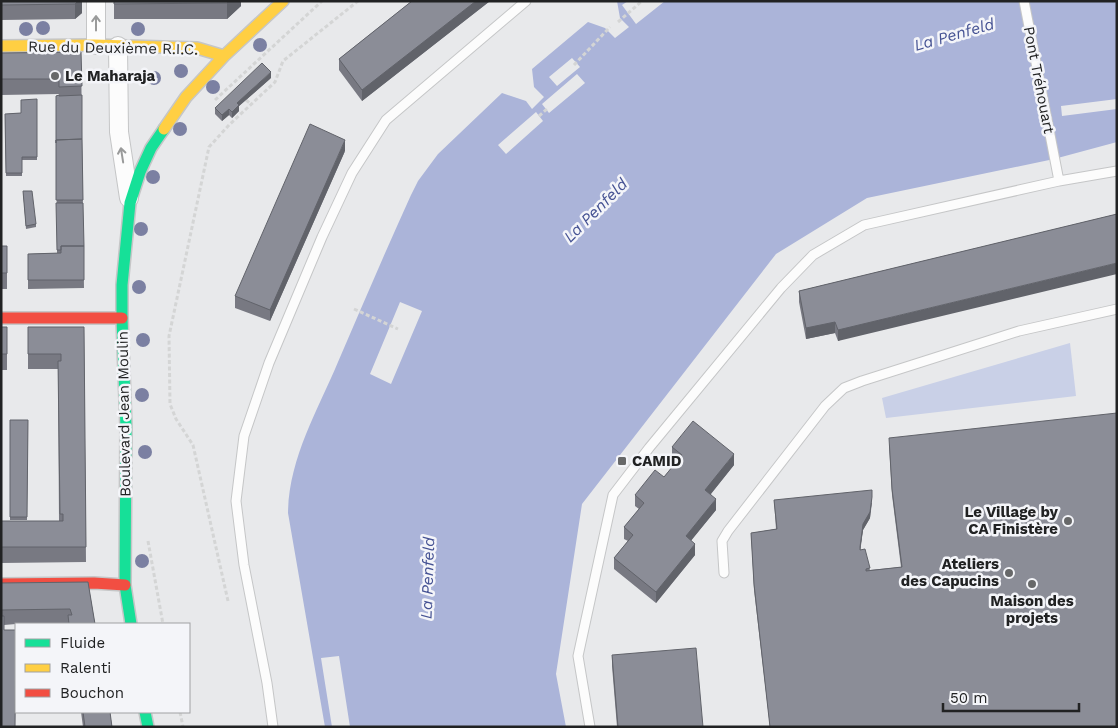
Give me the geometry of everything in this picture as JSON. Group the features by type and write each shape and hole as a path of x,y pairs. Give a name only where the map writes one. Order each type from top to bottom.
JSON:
{"street":[{"path":"96,1 96,45"},
{"name":"Boulevard Jean Moulin","path":"132,623 125,585 126,427 122,318 122,285 130,203 140,172 151,148 186,97 276,4"},
{"name":"Rue du Deuxième R.I.C.","path":"1,46 96,45 197,48 224,56"},
{"name":"Boulevard Jean Moulin","path":"118,46 119,132 130,203"},
{"path":"1,318 122,318"},
{"path":"1,584 94,582 125,585"},
{"path":"145,713 148,727"}],"lane":[{"path":"274,727 244,565 236,501 244,436 269,363 352,173 386,120 526,1"},
{"name":"Pont Tréhouart","path":"1024,1 1059,181"},
{"path":"590,727 578,656 613,495 649,448 781,288 813,255 864,225 1059,181 1117,170"},
{"path":"724,573 722,541 728,531 826,406 844,388 1019,331 1117,309"}],"path":[{"path":"212,102 322,1"},
{"path":"228,601 193,445 176,419 170,404 169,336 209,147 229,125 275,82 283,61 358,1"},
{"path":"618,22 642,1"},
{"path":"574,65 610,27"},
{"path":"231,84 235,88"},
{"path":"246,100 251,104"},
{"path":"539,116 547,109"},
{"path":"354,309 398,329"},
{"path":"147,535 163,623"},
{"path":"180,713 183,727"}],"shaded area":[{"path":"1070,343 1076,396 886,418 882,398"}],"water":[{"name":"La Penfeld","path":"617,1 1117,1 1117,142 1054,159 867,198 776,254 582,504 556,674 566,727 325,727 288,513 293,473 306,436 392,236 418,181 438,154 502,93 526,101 532,109 544,97 534,87 532,69 588,22 605,28 615,38 629,27 620,18"}],"pier":[{"path":"628,1 665,1 636,24 622,5"},
{"path":"572,58 580,67 557,86 549,77"},
{"path":"577,74 585,83 549,113 542,104"},
{"path":"1117,99 1117,109 1062,116 1061,106"},
{"path":"536,112 543,121 506,154 498,145"},
{"path":"400,302 422,311 391,384 370,374"},
{"path":"339,656 350,727 332,727 321,658"}],"building":[{"path":"1,1 78,1 75,4 1,5"},
{"path":"114,1 229,1 227,3 114,4"},
{"path":"412,1 476,1 362,90 339,59"},
{"path":"81,52 82,86 59,87 59,79 1,79 1,53"},
{"path":"262,63 271,72 237,103 239,105 232,112 229,109 222,115 215,108"},
{"path":"82,95 82,139 56,140 56,96"},
{"path":"37,99 37,157 22,157 22,173 6,173 5,114 21,113 21,100"},
{"path":"310,124 345,140 270,310 235,296"},
{"path":"82,139 83,200 56,200 56,140"},
{"path":"23,191 32,191 36,224 26,226"},
{"path":"56,203 83,203 84,246 61,246 61,250 57,250"},
{"path":"1117,214 1117,263 838,330 835,322 806,328 799,291"},
{"path":"1,246 7,246 7,273 1,273"},
{"path":"61,246 84,246 84,280 28,280 28,254 61,253"},
{"path":"1,327 7,327 7,354 1,354"},
{"path":"28,327 84,327 86,547 1,547 1,521 63,521 63,514 60,514 58,361 61,361 61,354 28,354"},
{"name":"Ateliers des Capucins","path":"1117,413 1117,727 770,727 754,584 751,533 777,529 774,500 872,490 870,512 863,524 860,547 860,550 865,549 870,568 866,569 866,571 902,567 892,489 889,438"},
{"path":"10,420 28,420 27,517 10,517"},
{"path":"693,421 734,454 705,490 716,499 686,536 695,544 656,592 614,558 633,535 624,527 644,503 635,495 655,470 664,477 682,455 672,447"},
{"path":"88,582 95,623 69,623 68,615 72,615 70,609 1,610 1,583"},
{"path":"1,616 4,616 4,630 15,630 15,727 1,727"},
{"path":"696,648 703,727 618,727 612,655"},
{"path":"83,713 110,713 112,727 85,727"}],"traffic: fast":[{"path":"131,623 125,585 126,427 122,285 130,203 140,172 151,148 164,129"},
{"path":"145,713 148,727"}],"traffic: slow":[{"path":"164,129 186,97 224,56 283,1"},
{"path":"1,46 94,45 197,48 224,56"}],"traffic: jam":[{"path":"1,318 122,318"},
{"path":"1,584 94,583 125,585"}],"place":[{"name":"Le Maharaja","path":"55,76"},
{"name":"CAMID","path":"622,461"},
{"name":"Le Village by CA Finistère","path":"1068,521"},
{"name":"Ateliers des Capucins","path":"1009,573"},
{"name":"Maison des projets","path":"1032,584"}]}
